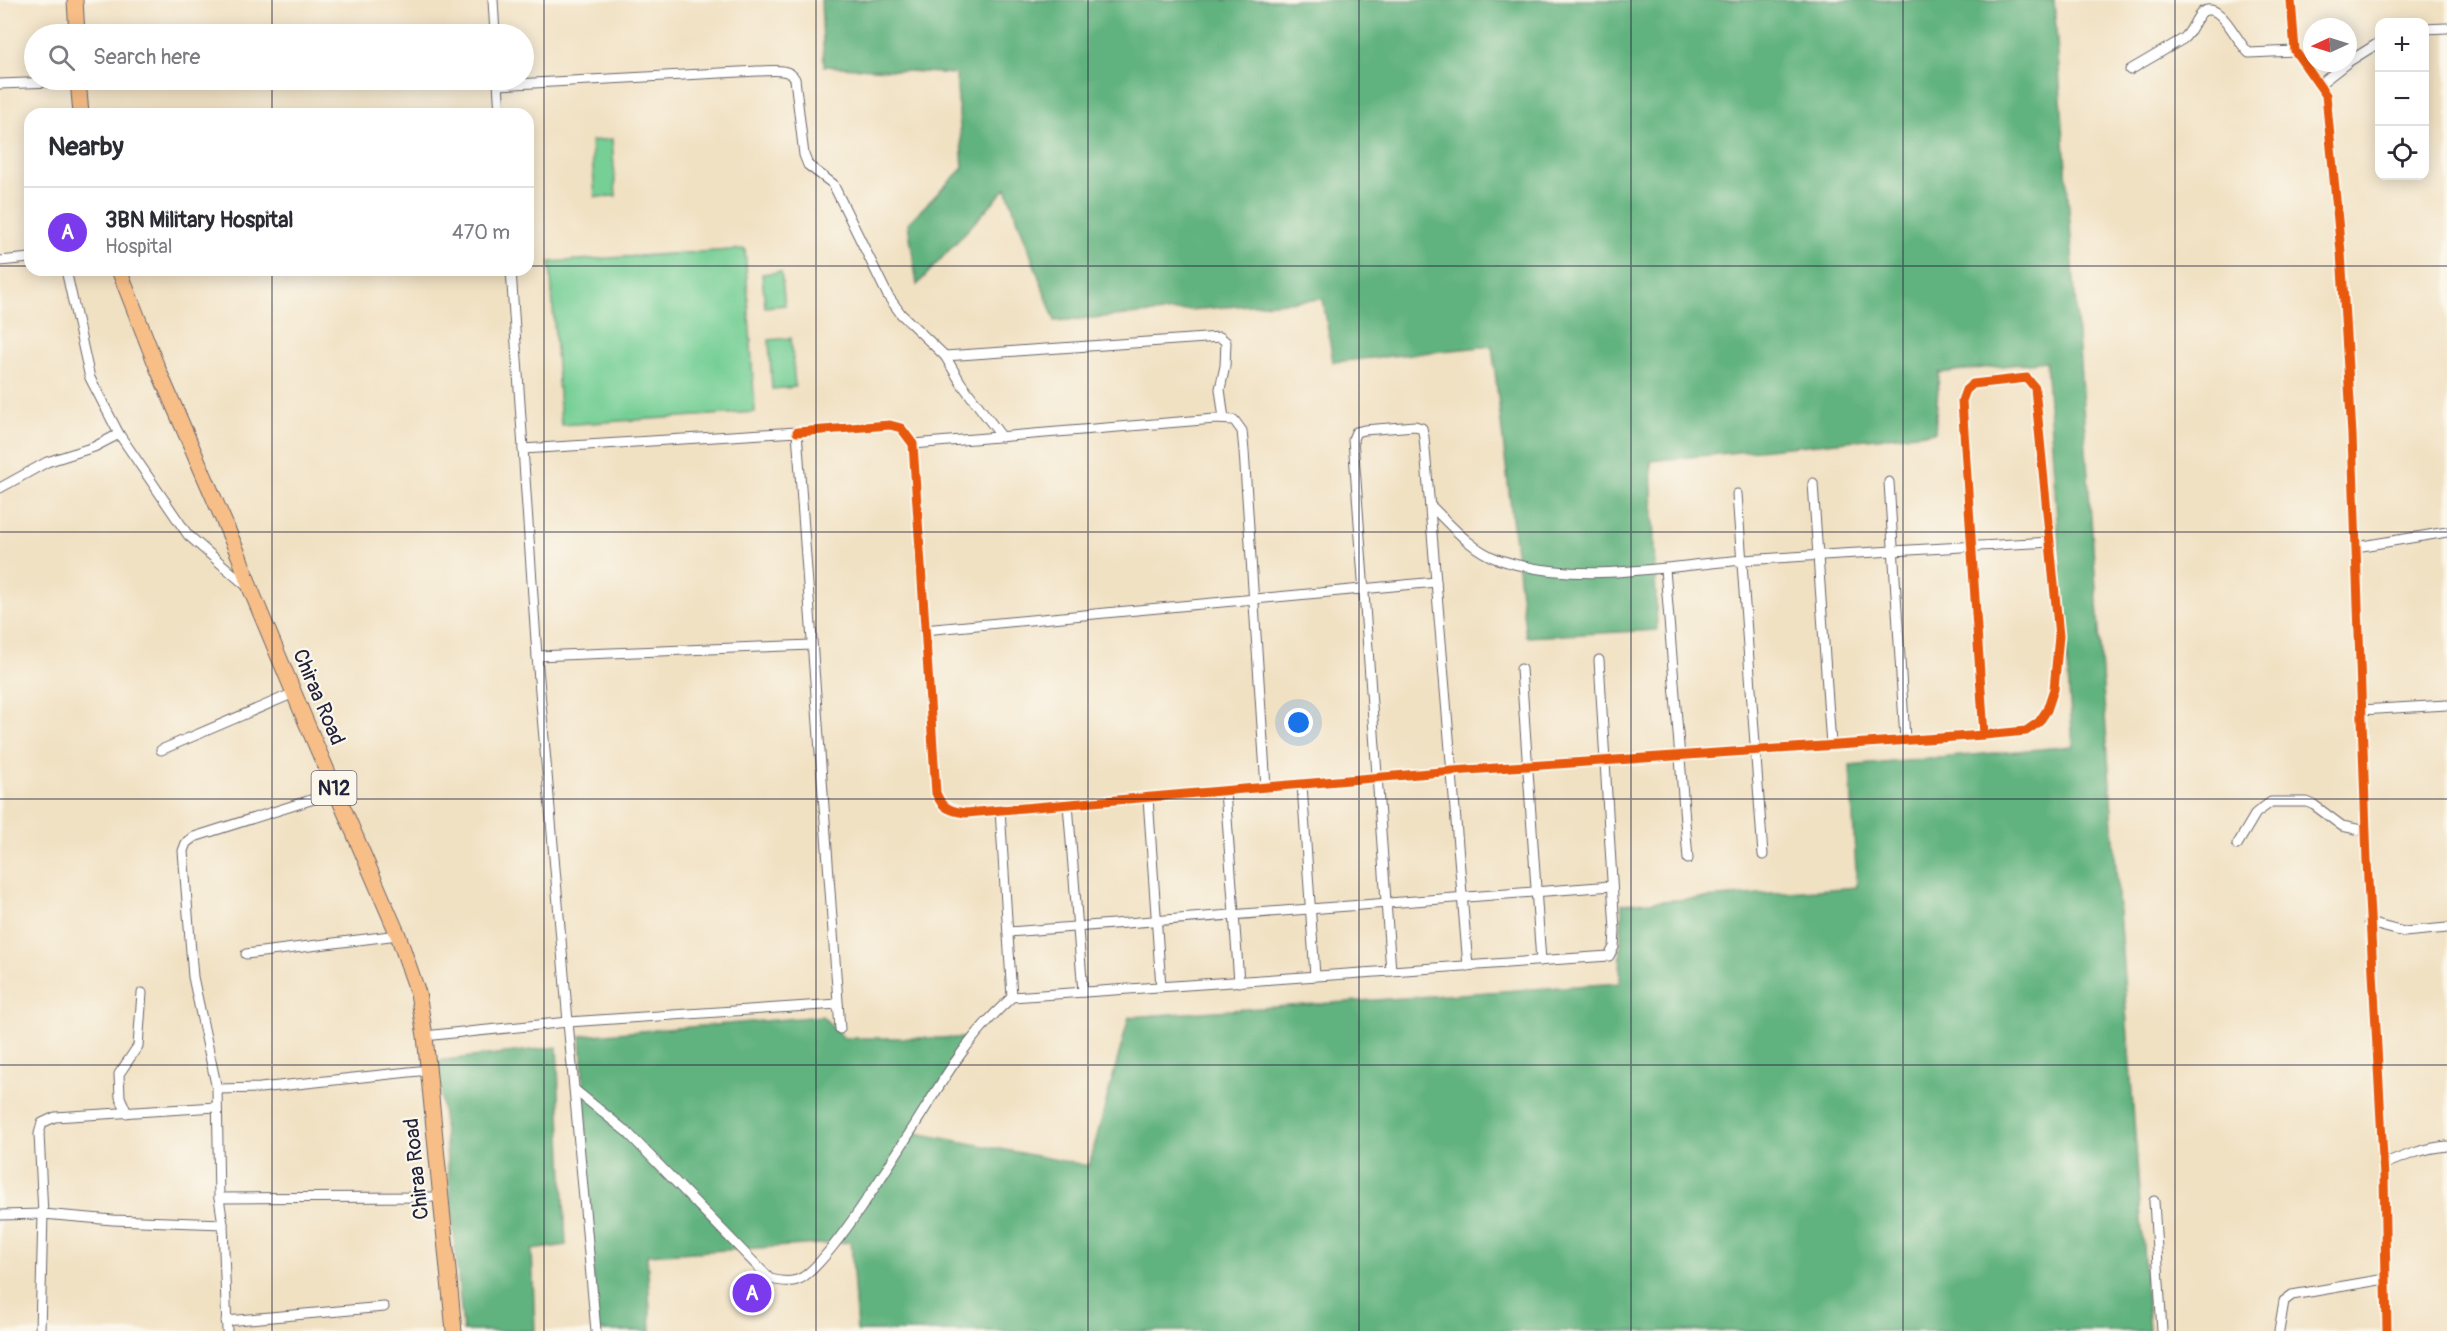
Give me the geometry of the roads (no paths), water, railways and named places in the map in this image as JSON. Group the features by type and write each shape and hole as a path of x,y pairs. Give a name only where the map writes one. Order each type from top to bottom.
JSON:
{"highway":[{"path":"75,0 76,24"},
{"path":"79,90 80,108"},
{"name":"Chiraa Road","path":"121,276 157,367 398,935 418,993 454,1331"}],"street":[{"path":"493,0 494,24"},
{"path":"2291,0 2295,51 2326,95 2341,252 2352,435 2369,923 2383,1165 2387,1331"},
{"path":"2130,70 2183,39 2203,11 2209,9 2220,11 2224,15 2235,36 2249,53 2295,51"},
{"path":"2429,30 2447,28"},
{"path":"2357,56 2375,44"},
{"path":"534,80 758,71 788,71 793,74 804,155 808,165 833,184 888,296 902,314 945,356 961,383 1002,436"},
{"path":"2320,84 2335,72"},
{"path":"0,84 24,83"},
{"path":"498,90 500,108"},
{"path":"0,261 24,259"},
{"path":"67,276 90,378 120,434 188,535 251,590"},
{"path":"511,276 537,656 596,1331"},
{"path":"945,356 1220,337 1226,342 1225,366 1220,389 1224,419"},
{"path":"523,449 890,425 901,428 913,444 936,793 940,803 950,811 966,813 1453,771 1984,735 2026,731 2039,722 2047,710 2054,689 2059,636 2036,388 2027,378 1973,384 1966,390 1962,401 1984,735"},
{"path":"913,444 1234,420 1242,431 1266,788"},
{"path":"1391,971 1353,439 1356,432 1364,430 1415,426 1422,428 1430,505 1468,966"},
{"path":"796,432 840,1029"},
{"path":"0,488 46,462 94,447 120,434"},
{"path":"1889,482 1905,739"},
{"path":"1813,483 1831,745"},
{"path":"1737,494 1763,855"},
{"path":"1430,505 1464,539 1496,558 1561,573 1632,572 1743,560 2050,542"},
{"path":"2356,547 2447,532"},
{"path":"1665,569 1688,859"},
{"path":"924,630 1363,587 1436,582"},
{"path":"537,656 811,645"},
{"path":"575,1090 628,1133 770,1280 798,1280 816,1267 859,1211 956,1061 993,1015 1012,997 1609,956 1614,947 1615,930 1599,660"},
{"path":"1521,669 1540,961"},
{"path":"160,750 294,693"},
{"path":"2361,711 2447,705"},
{"path":"1302,785 1315,976"},
{"path":"1225,791 1239,982"},
{"path":"336,792 194,837 186,843 183,851 193,977 217,1089 219,1198 223,1224 226,1326 384,1307"},
{"path":"1148,798 1161,987"},
{"path":"2237,845 2256,813 2271,802 2314,804 2342,826 2366,831"},
{"path":"1068,804 1083,992"},
{"path":"1000,810 1012,997"},
{"path":"1008,932 1612,886"},
{"path":"2369,923 2404,932 2447,928"},
{"path":"246,954 398,935"},
{"path":"127,1113 120,1096 119,1074 138,1046 142,993"},
{"path":"424,1036 568,1022 838,1004"},
{"path":"217,1089 260,1088 428,1070"},
{"path":"40,1331 43,1214 39,1134 42,1123 55,1117 216,1107"},
{"path":"2383,1165 2424,1150 2447,1146"},
{"path":"219,1198 440,1197"},
{"path":"2154,1201 2162,1331"},
{"path":"0,1215 43,1214 113,1220 223,1224"},
{"path":"2279,1331 2284,1301 2292,1295 2385,1279"}],"place":[{"name":"3BN Military Hospital","path":"752,1293"}]}
